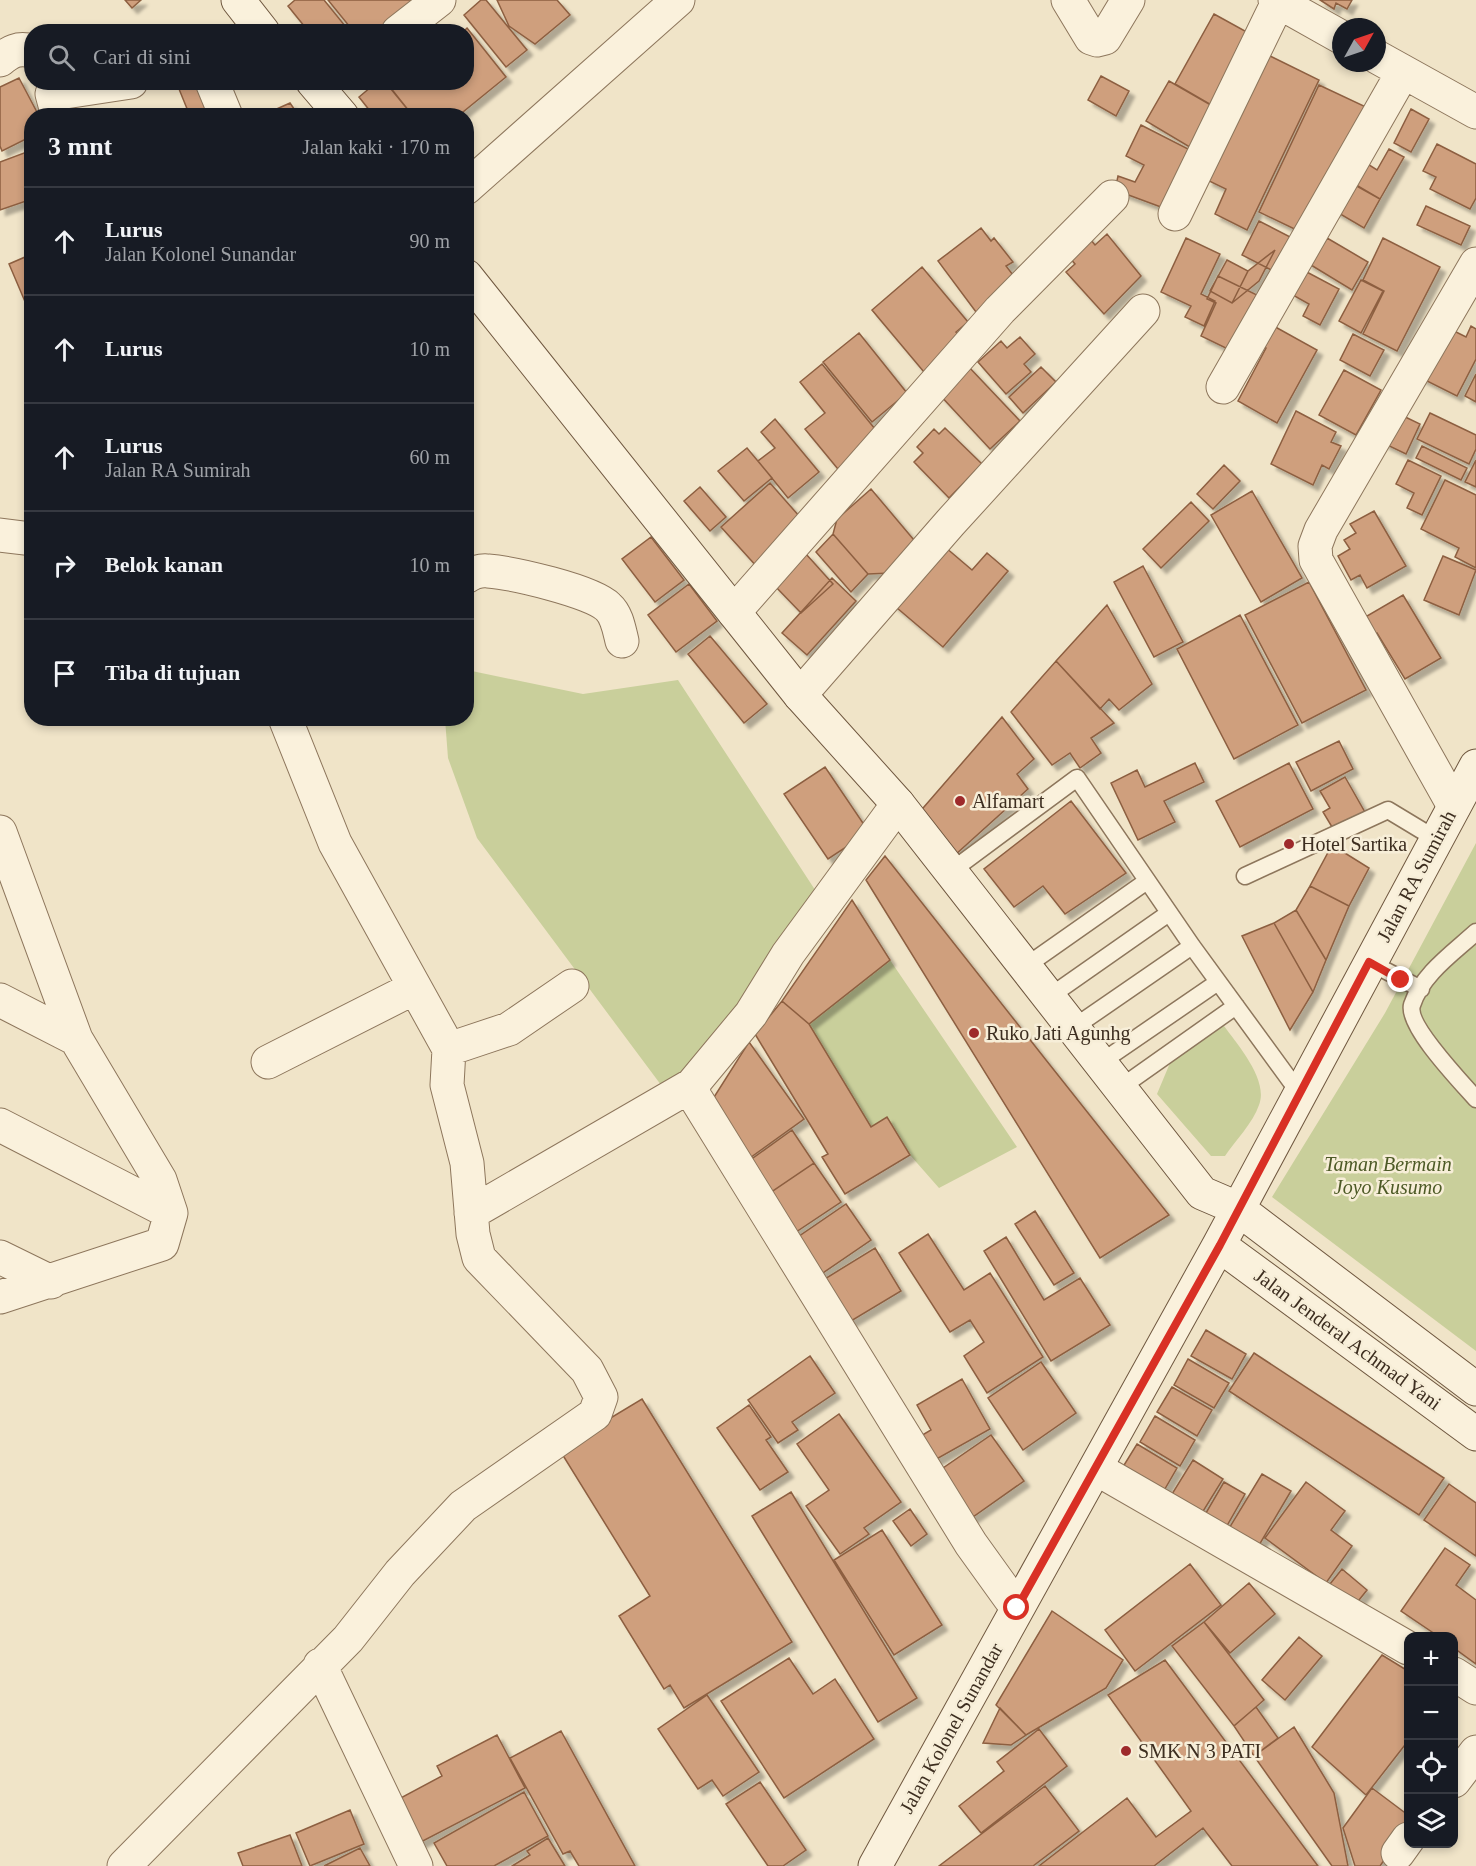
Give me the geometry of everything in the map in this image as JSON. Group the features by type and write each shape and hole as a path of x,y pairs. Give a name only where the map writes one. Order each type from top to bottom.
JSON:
{"street":[{"path":"408,24 439,0"},
{"path":"474,181 678,0"},
{"path":"1068,0 1091,38 1097,40 1105,38 1128,0"},
{"path":"1175,214 1276,1 1332,32"},
{"path":"0,60 11,51 24,48"},
{"path":"1223,387 1390,64 1476,112"},
{"path":"54,97 90,90"},
{"path":"215,90 223,108"},
{"path":"735,612 1000,310 1112,197"},
{"path":"1454,806 1316,560 1315,546 1321,530 1476,264"},
{"path":"474,286 800,695 898,804 1026,966 1202,1193 1220,1245"},
{"path":"800,695 950,523 1143,311"},
{"path":"0,535 24,537"},
{"path":"474,574 486,570 554,585 598,600 609,607 616,618 622,641"},
{"path":"124,1866 348,1639 400,1573 463,1506 595,1414 601,1396 587,1370 479,1258 471,1213 467,1163 447,1085 449,1049 335,843 288,726"},
{"name":"Jalan RA Sumirah","path":"1220,1245 1237,1208 1476,765"},
{"path":"471,1213 692,1085 751,1014 788,954 898,804"},
{"path":"0,832 14,899 76,1039 160,1180 171,1212 162,1244 0,1297"},
{"path":"449,1049 509,1029 572,986"},
{"path":"268,1062 414,988"},
{"path":"0,1000 76,1039"},
{"path":"692,1085 694,1097 964,1534 1017,1608"},
{"path":"0,1125 171,1212"},
{"name":"Jalan Jenderal Achmad Yani","path":"1202,1193 1237,1208 1476,1389"},
{"name":"Jalan Jenderal Achmad Yani","path":"1220,1245 1476,1434"},
{"name":"Jalan Kolonel Sunandar","path":"875,1866 1220,1245"},
{"path":"0,1257 51,1282"},
{"path":"1097,1469 1404,1646"},
{"path":"321,1665 416,1866"},
{"path":"1458,1677 1476,1688"},
{"path":"1458,1776 1476,1752"}],"lane":[{"path":"950,872 1077,778 1192,946 1300,1094"},
{"path":"1245,876 1388,810 1436,839"},
{"path":"1026,966 1147,881"},
{"path":"1048,997 1169,913"},
{"path":"1476,932 1433,971 1412,1006 1413,1017 1427,1041 1476,1099"},
{"path":"1073,1028 1192,946"},
{"path":"1369,962 1421,989"},
{"path":"1110,1075 1218,982"},
{"path":"1110,1075 1236,1006"}],"green space":[{"path":"474,671 583,694 678,680 821,899 686,1082 667,1093 477,838 448,758 446,726 474,726"},
{"name":"Taman Bermain Joyo Kusumo","path":"1476,843 1476,1351 1272,1197 1385,1013"},
{"path":"890,960 1017,1147 939,1188 910,1155 887,1118 871,1127 809,1024"},
{"path":"1224,1026 1256,1074 1261,1095 1253,1118 1225,1156 1211,1156 1157,1094 1170,1063 1214,1030"}],"building":[{"path":"125,0 141,0 132,8"},
{"path":"295,0 324,0 344,24 303,24 288,6"},
{"path":"328,0 413,0 384,24 348,24"},
{"path":"481,0 486,0 527,50 506,67 474,27 474,24 471,24 464,15"},
{"path":"497,0 557,0 570,15 535,44 509,26"},
{"path":"1320,0 1352,0 1347,9 1336,3 1334,9"},
{"path":"1214,14 1254,36 1213,106 1175,84"},
{"path":"474,37 506,77 468,108 406,108 392,90 474,90"},
{"path":"1266,54 1319,80 1247,230 1215,214 1226,189 1207,180"},
{"path":"1101,76 1129,91 1116,116 1088,100"},
{"path":"19,78 35,108 24,108 24,140 2,151 0,146 0,87"},
{"path":"1169,81 1216,108 1193,149 1146,121"},
{"path":"1319,85 1366,107 1307,235 1259,212"},
{"path":"179,90 211,90 215,108 187,108"},
{"path":"367,90 392,90 407,108 368,108 359,97"},
{"path":"290,103 293,108 279,108"},
{"path":"1411,109 1429,119 1411,152 1394,143"},
{"path":"1141,125 1196,153 1169,210 1115,190 1118,176 1135,182 1144,165 1126,156"},
{"path":"1437,144 1476,164 1476,198 1470,209 1430,189 1436,177 1423,171"},
{"path":"1389,149 1404,157 1380,199 1351,182 1363,161 1377,170"},
{"path":"24,153 24,202 0,210 0,162"},
{"path":"1346,180 1380,199 1364,228 1330,208"},
{"path":"1426,206 1470,226 1461,245 1417,225"},
{"path":"1259,221 1298,241 1281,275 1242,255"},
{"path":"981,228 991,241 994,238 1013,262 1006,266 1020,284 979,316 938,261"},
{"path":"1085,233 1095,245 1107,234 1141,276 1104,314 1066,272 1075,264 1064,251"},
{"path":"1186,238 1220,254 1201,294 1215,301 1204,326 1185,317 1191,306 1161,292"},
{"path":"1327,238 1368,262 1352,290 1306,262"},
{"path":"1383,238 1440,267 1397,351 1363,334 1384,291 1363,280"},
{"path":"1275,250 1259,281 1232,303 1248,271"},
{"path":"24,257 24,299 9,264"},
{"path":"1227,260 1248,271 1232,303 1210,291"},
{"path":"922,267 968,322 956,332 967,345 929,378 872,310"},
{"path":"1303,270 1339,289 1320,325 1303,316 1309,304 1291,294"},
{"path":"1218,276 1259,296 1234,352 1201,336 1216,303 1207,299"},
{"path":"1361,280 1383,291 1361,333 1339,321"},
{"path":"1270,324 1317,350 1277,423 1238,401 1266,348 1259,344"},
{"path":"1444,326 1466,337 1471,326 1476,329 1476,359 1457,396 1419,377"},
{"path":"859,333 907,393 872,422 823,362"},
{"path":"1353,334 1384,350 1370,376 1340,360"},
{"path":"1020,337 1035,354 1024,364 1031,372 1006,394 978,362 1001,341 1007,348"},
{"path":"822,364 884,440 842,474 805,429 825,413 800,382"},
{"path":"967,365 1020,421 990,449 938,393"},
{"path":"1041,367 1056,382 1023,413 1009,397"},
{"path":"1344,370 1381,390 1356,435 1319,415"},
{"path":"1476,374 1476,402 1465,396"},
{"path":"1296,411 1336,432 1331,442 1341,446 1329,469 1322,465 1313,485 1271,464"},
{"path":"1397,413 1420,424 1406,454 1383,443"},
{"path":"1430,413 1476,435 1476,449 1469,464 1417,439"},
{"path":"775,419 819,472 788,498 758,461 775,448 761,432"},
{"path":"945,428 982,464 949,498 914,462 923,453 917,447 934,429 939,434"},
{"path":"1422,446 1467,468 1461,480 1416,458"},
{"path":"747,448 772,478 744,501 718,471"},
{"path":"1408,460 1441,476 1422,515 1407,508 1414,493 1396,484"},
{"path":"1476,460 1476,487 1465,482"},
{"path":"1224,465 1240,481 1213,509 1197,494"},
{"path":"1445,480 1476,495 1476,568 1455,557 1459,548 1421,529"},
{"path":"770,483 807,525 758,568 721,527"},
{"path":"700,487 726,517 710,531 684,501"},
{"path":"871,489 919,546 891,573 868,574 833,534 837,519"},
{"path":"1252,491 1302,578 1261,602 1211,515"},
{"path":"1191,502 1209,521 1161,568 1143,549"},
{"path":"1374,511 1406,566 1367,588 1360,575 1351,580 1338,556 1350,549 1344,540 1356,533 1350,524"},
{"path":"833,534 868,574 851,592 816,552"},
{"path":"651,537 684,580 655,602 622,559"},
{"path":"945,547 972,570 987,553 1008,571 943,647 890,602"},
{"path":"806,554 833,584 801,613 774,585"},
{"path":"1443,556 1476,570 1459,615 1424,600"},
{"path":"1143,566 1183,642 1154,657 1114,582"},
{"path":"832,578 856,601 807,655 782,633"},
{"path":"1309,582 1366,690 1302,723 1245,615"},
{"path":"689,584 717,621 676,652 648,615"},
{"path":"1403,595 1441,658 1405,679 1377,633 1365,640 1355,623"},
{"path":"1107,605 1152,684 1119,710 1109,699 1100,709 1056,661"},
{"path":"1240,615 1298,725 1234,759 1177,649"},
{"path":"710,636 767,704 744,723 688,654"},
{"path":"1056,661 1114,723 1091,738 1101,753 1080,768 1070,753 1052,765 1011,712"},
{"path":"1002,717 1034,759 1017,774 1028,789 955,855 917,815"},
{"path":"1339,741 1353,769 1311,791 1296,762"},
{"path":"1195,763 1204,782 1164,801 1175,822 1138,840 1111,783 1137,770 1145,787"},
{"path":"1289,763 1313,809 1240,847 1216,801"},
{"path":"825,767 869,832 828,859 784,794"},
{"path":"1345,777 1366,814 1335,832 1323,812 1330,808 1320,791"},
{"path":"1071,801 1126,873 1065,914 1043,886 1014,907 984,869"},
{"path":"1332,845 1369,868 1349,906 1310,886"},
{"path":"885,856 1169,1215 1100,1258 866,880"},
{"path":"1310,886 1349,906 1326,960 1296,910"},
{"path":"852,900 890,960 809,1024 782,1001"},
{"path":"1296,910 1326,960 1313,992 1274,923"},
{"path":"1274,923 1313,992 1290,1030 1242,936"},
{"path":"782,1001 809,1024 871,1127 887,1117 910,1155 845,1194 822,1157 828,1154 755,1034"},
{"path":"749,1042 804,1119 747,1160 709,1105"},
{"path":"792,1130 814,1163 764,1197 742,1166"},
{"path":"814,1163 841,1202 790,1236 764,1197"},
{"path":"846,1204 871,1240 817,1277 792,1241"},
{"path":"1035,1211 1074,1273 1054,1285 1015,1224"},
{"path":"928,1234 964,1290 990,1273 1043,1357 987,1393 964,1356 984,1342 970,1320 950,1332 899,1253"},
{"path":"1006,1237 1044,1300 1080,1278 1110,1325 1051,1361 984,1251"},
{"path":"875,1248 901,1291 841,1327 815,1285"},
{"path":"1206,1330 1246,1354 1232,1379 1191,1356"},
{"path":"1254,1353 1444,1478 1419,1515 1229,1391"},
{"path":"810,1356 835,1393 792,1422 798,1430 778,1443 748,1400"},
{"path":"1188,1359 1229,1383 1214,1408 1174,1385"},
{"path":"1041,1362 1076,1413 1023,1450 988,1398"},
{"path":"962,1379 990,1429 933,1461 919,1437 931,1430 917,1405"},
{"path":"1172,1387 1212,1410 1197,1436 1157,1412"},
{"path":"642,1399 792,1642 684,1708 670,1685 664,1689 619,1616 650,1596 559,1449"},
{"path":"749,1405 771,1437 766,1440 788,1472 760,1490 717,1428"},
{"path":"839,1414 901,1502 864,1528 869,1534 840,1554 806,1506 829,1490 797,1444"},
{"path":"1155,1416 1195,1440 1180,1466 1140,1442"},
{"path":"991,1435 1024,1481 963,1524 930,1477"},
{"path":"1137,1444 1177,1468 1162,1494 1121,1470"},
{"path":"1193,1460 1223,1479 1202,1513 1172,1494"},
{"path":"1262,1474 1291,1491 1255,1552 1225,1535"},
{"path":"1224,1482 1245,1494 1224,1531 1203,1518"},
{"path":"1306,1482 1345,1511 1331,1530 1352,1546 1326,1583 1265,1538"},
{"path":"1449,1484 1476,1503 1476,1556 1424,1520"},
{"path":"791,1492 917,1698 878,1722 752,1516"},
{"path":"910,1509 927,1534 911,1546 893,1521"},
{"path":"882,1530 942,1625 894,1655 834,1560"},
{"path":"1445,1548 1470,1565 1456,1585 1476,1600 1476,1664 1458,1651 1458,1632 1432,1632 1401,1611"},
{"path":"1190,1564 1221,1605 1135,1671 1105,1630"},
{"path":"1342,1569 1367,1590 1351,1610 1326,1589"},
{"path":"1249,1583 1275,1614 1230,1653 1204,1622"},
{"path":"1052,1611 1123,1660 1106,1688 1026,1735 996,1705"},
{"path":"1204,1622 1264,1700 1234,1726 1172,1646"},
{"path":"1299,1637 1322,1656 1285,1700 1262,1680"},
{"path":"1382,1655 1404,1669 1404,1746 1366,1795 1312,1747"},
{"path":"789,1658 813,1694 835,1679 874,1739 784,1798 721,1701"},
{"path":"1165,1660 1318,1866 1232,1866 1203,1828 1154,1866 1039,1866 1127,1798 1156,1837 1191,1811 1108,1695"},
{"path":"707,1695 759,1772 723,1796 712,1780 698,1789 658,1729"},
{"path":"1256,1707 1278,1738 1254,1756 1234,1726"},
{"path":"1000,1708 1026,1735 1011,1745 983,1743"},
{"path":"1294,1727 1334,1793 1348,1866 1332,1866 1254,1756"},
{"path":"1039,1729 1067,1766 981,1833 959,1806 1004,1771 997,1762"},
{"path":"561,1731 635,1866 579,1866 570,1851 563,1854 510,1758"},
{"path":"497,1735 525,1788 417,1844 395,1801 442,1776 437,1766"},
{"path":"760,1782 806,1850 783,1866 768,1866 726,1804"},
{"path":"1045,1786 1079,1831 1033,1866 939,1866"},
{"path":"1372,1788 1404,1812 1404,1832 1380,1866 1355,1866 1343,1828"},
{"path":"524,1792 548,1836 494,1866 447,1866 434,1843"},
{"path":"350,1810 364,1844 310,1866 296,1833"},
{"path":"290,1835 302,1866 243,1866 238,1853"},
{"path":"548,1838 565,1866 512,1866 530,1855 527,1851"},
{"path":"360,1848 370,1866 324,1866"}],"place":[{"name":"Alfamart","path":"960,801"},
{"name":"Hotel Sartika","path":"1289,844"},
{"name":"Ruko Jati Agunhg","path":"974,1033"},
{"name":"SMK N 3 PATI","path":"1126,1751"}],"route":[{"path":"1017,1608 1097,1469 1220,1245 1237,1208 1250,1188 1369,962 1401,980"}]}
